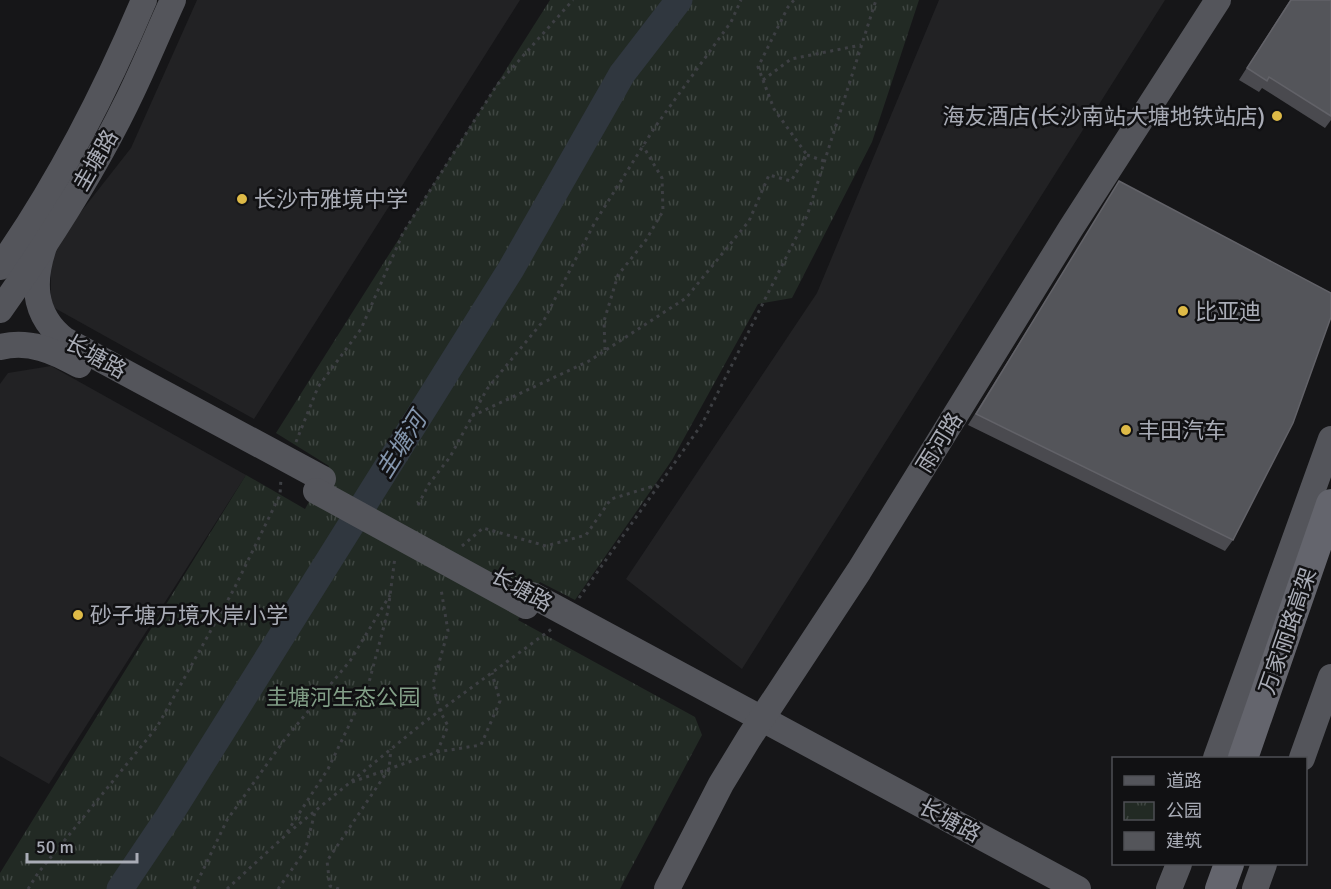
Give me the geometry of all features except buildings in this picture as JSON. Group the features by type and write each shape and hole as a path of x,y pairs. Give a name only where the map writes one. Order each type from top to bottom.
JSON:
{"highway":[{"name":"万家丽路高架","path":"1244,757 1331,504"},
{"name":"万家丽路高架","path":"1266,757 1331,567"},
{"path":"1198,889 1207,865"},
{"path":"1220,889 1229,865"}],"main road":[{"name":"圭塘路","path":"0,267 65,167 100,99 144,0"},
{"name":"圭塘路","path":"0,310 46,241 126,105 172,0"},
{"name":"雨河路","path":"667,889 751,721 838,573 1057,220 1199,0"},
{"name":"雨河路","path":"651,889 708,778 859,571 1071,228 1218,0"},
{"name":"长塘路","path":"46,241 38,263 37,290 43,317 54,332 285,467"},
{"name":"长塘路","path":"0,347 35,345 54,351 285,467 751,721 1046,889"},
{"path":"1217,757 1331,439"},
{"path":"1303,757 1331,677"},
{"name":"长塘路","path":"751,721 1078,889"},
{"path":"1169,889 1179,865"},
{"path":"1255,889 1264,865"}],"path":[{"path":"28,889 38,873 157,726 234,589 280,495 285,467 318,387 361,329 402,233 497,85 573,0"},
{"path":"418,505 429,484 450,457 487,389 544,320 595,222 643,146 731,22 741,0"},
{"path":"794,0 788,7 758,67 774,109 807,155 824,161"},
{"path":"226,889 284,836 391,749 563,619 702,424 807,216 876,0"},
{"path":"763,80 791,59 861,45"},
{"path":"605,350 604,321 618,275 646,240 663,211 662,178 643,146"},
{"path":"472,416 589,361 686,298 749,221 769,175 791,180 807,155"},
{"path":"462,546 483,528 546,546 586,535 611,499 659,485"},
{"path":"284,836 328,769 368,686 388,611 396,549"},
{"path":"437,752 448,726 440,711 433,684 448,631 441,589"},
{"path":"194,889 227,820 285,739 350,661 390,595"},
{"path":"348,784 437,752 481,745 500,700 492,673"},
{"path":"339,889 330,886 327,861 389,770 391,749"},
{"path":"278,889 305,851 315,811"}],"shaded area":[{"name":"长沙市雅境中学","path":"197,0 520,0 254,419 51,306 51,250 131,148"},
{"path":"939,0 1165,0 742,669 626,579 817,293"},
{"name":"砂子塘万境水岸小学","path":"51,366 246,475 49,784 0,756 0,384 8,373"}],"green space":[{"name":"圭塘河生态公园","path":"550,0 919,0 872,142 792,298 758,304 672,460 575,600 540,582 518,620 695,717 702,735 620,889 0,889 0,873 246,475 305,509 329,466 276,433"}],"waterway":[{"name":"圭塘河","path":"120,889 169,816 511,269 622,74 679,0"}],"place":[{"name":"海友酒店(长沙南站大塘地铁站店)","path":"1277,116"},
{"name":"长沙市雅境中学","path":"242,199"},
{"name":"比亚迪","path":"1183,311"},
{"name":"丰田汽车","path":"1126,430"},
{"name":"砂子塘万境水岸小学","path":"78,615"}]}
